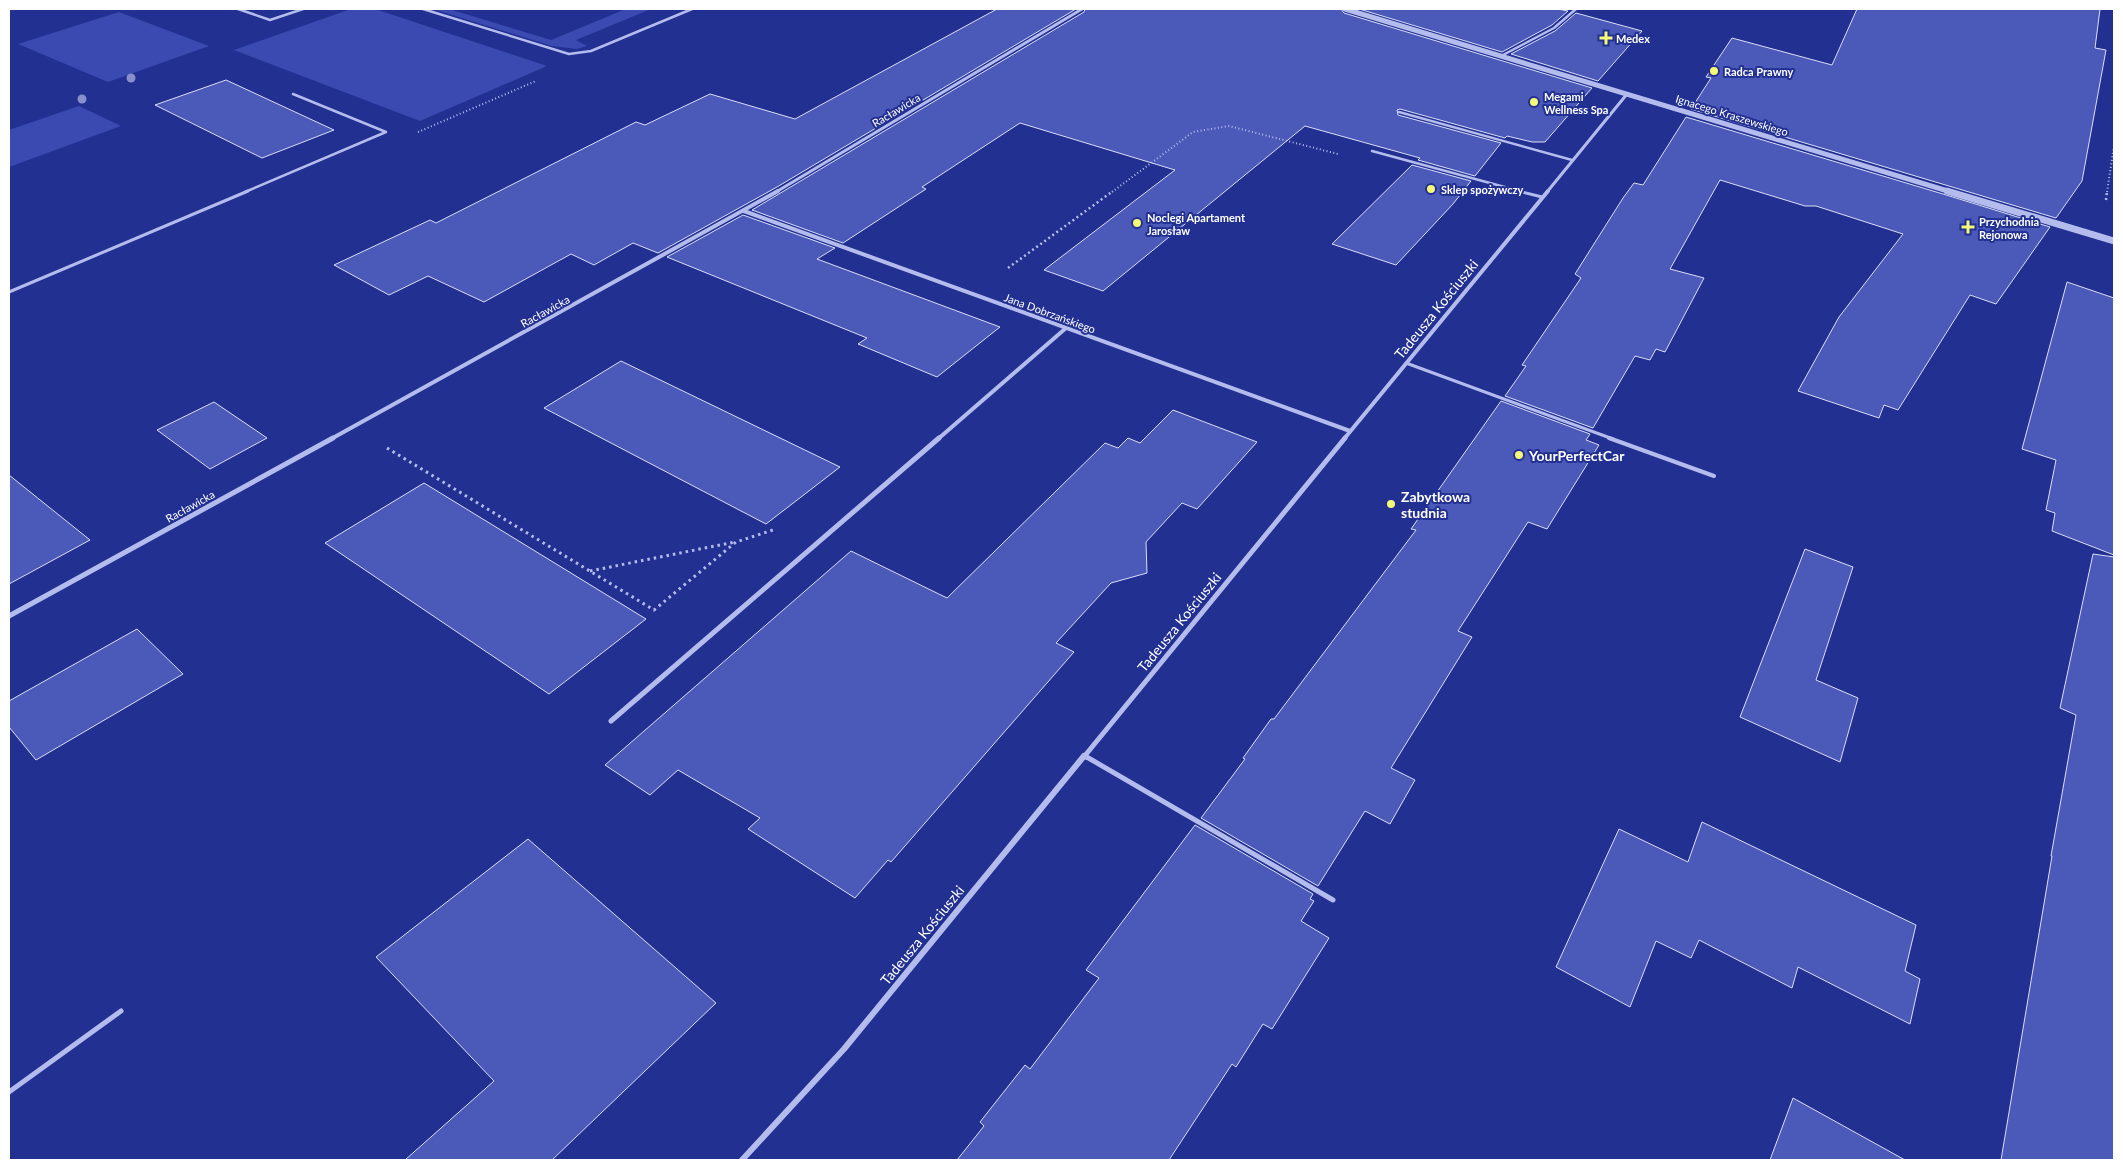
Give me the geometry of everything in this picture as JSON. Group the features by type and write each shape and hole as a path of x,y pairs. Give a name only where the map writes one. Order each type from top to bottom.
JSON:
{"street":[{"name":"Racławicka","path":"9,616 744,211 1082,9"},
{"name":"Ignacego Kraszewskiego","path":"1344,9 2114,241"},
{"name":"Tadeusza Kościuszki","path":"742,1160 844,1049 1627,94"},
{"name":"Jana Dobrzańskiego","path":"744,211 1350,431"},
{"path":"611,721 1066,328"}],"lane":[{"path":"238,9 270,20 303,9"},
{"path":"423,9 569,54 591,51 692,9"},
{"path":"1502,56 1554,28 1576,9"},
{"path":"293,94 386,132"},
{"path":"1399,112 1572,160"},
{"path":"9,292 386,132"},
{"path":"1372,151 1542,197"},
{"path":"1406,363 1714,476"},
{"path":"1084,756 1333,900"},
{"path":"9,1092 121,1011"}],"path":[{"path":"386,132 412,135 537,81"},
{"path":"1004,271 1193,132 1229,126 1341,155"},
{"path":"2105,208 2114,146"},
{"path":"386,448 654,610 736,542"},
{"path":"590,571 736,542 779,527"}],"shaded area":[{"path":"351,9 375,9 547,66 420,121 234,50"},
{"path":"433,9 449,9 551,40 626,9 651,9 576,40 587,46 577,49 552,46"},
{"path":"119,12 209,46 108,82 18,44"},
{"path":"79,106 121,126 9,167 9,130"}],"building":[{"path":"997,9 1076,9 777,187 658,253 633,243 594,265 571,254 484,302 428,276 389,295 334,265 430,220 436,223 636,122 645,125 710,94 795,119"},
{"path":"1085,9 1341,9 1344,13 1592,88 1545,142 1532,142 1507,136 1505,138 1400,109 1397,110 1398,115 1501,143 1475,176 1418,160 1420,158 1305,126 1103,291 1044,270 1175,170 1020,123 922,187 926,189 843,243 752,210 1084,12"},
{"path":"1359,9 1558,9 1568,11 1552,25 1502,52"},
{"path":"1857,9 2100,9 2095,48 2106,50 2082,181 2056,218 1691,109 1711,78 1706,77 1732,38 1832,65"},
{"path":"1576,13 1642,31 1598,81 1511,54 1555,31"},
{"path":"226,80 334,130 262,158 155,105"},
{"path":"1686,117 2050,227 1996,304 1970,295 1898,410 1884,405 1879,418 1798,391 1839,317 1903,234 1816,206 1805,206 1720,180 1670,269 1704,278 1665,352 1656,349 1650,360 1635,356 1593,428 1505,396 1526,366 1522,365 1581,278 1575,274 1623,198 1634,183 1643,185"},
{"path":"1412,165 1471,181 1453,204 1396,265 1332,244"},
{"path":"743,215 835,248 817,259 1000,327 937,377 858,344 867,338 667,257"},
{"path":"2067,282 2114,298 2114,555 2052,531 2055,513 2046,510 2056,460 2022,449"},
{"path":"621,361 840,467 766,524 544,408"},
{"path":"1501,401 1590,434 1586,440 1599,445 1547,529 1528,522 1458,631 1472,637 1391,768 1415,780 1390,824 1365,811 1318,886 1201,818 1245,759 1243,758 1271,719 1274,719 1416,530 1411,529"},
{"path":"214,402 267,438 210,469 157,430"},
{"path":"1173,410 1257,442 1197,509 1182,503 1146,542 1147,573 1111,583 1056,643 1074,652 891,862 888,860 855,898 748,829 760,818 678,770 650,795 605,765 851,551 947,598 1105,443 1118,448 1128,438 1140,443"},
{"path":"9,475 90,540 9,584"},
{"path":"424,483 646,619 549,694 325,543"},
{"path":"1805,549 1853,567 1816,680 1858,698 1840,762 1740,717"},
{"path":"2093,554 2114,557 2114,1160 2001,1160 2076,715 2060,708"},
{"path":"137,629 183,674 36,760 9,727 9,701"},
{"path":"1702,822 1916,925 1905,971 1920,979 1910,1024 1798,967 1792,988 1699,940 1691,958 1656,941 1630,1007 1556,967 1619,829 1688,862"},
{"path":"1195,825 1313,894 1310,899 1314,901 1301,921 1329,938 1272,1029 1263,1024 1236,1067 1232,1064 1169,1160 957,1160 984,1126 980,1122 1025,1065 1030,1069 1099,978 1086,970"},
{"path":"528,839 716,1003 552,1160 405,1160 494,1081 376,957"},
{"path":"1793,1098 1905,1160 1770,1160"}],"place":[{"name":"Medex","path":"1606,38"},
{"name":"Radca Prawny","path":"1714,71"},
{"name":"Megami Wellness Spa","path":"1534,102"},
{"name":"Sklep spożywczy","path":"1431,189"},
{"name":"Noclegi Apartament Jarosław","path":"1137,223"},
{"name":"Przychodnia Rejonowa","path":"1968,227"},
{"name":"YourPerfectCar","path":"1519,455"},
{"name":"Zabytkowa studnia","path":"1391,504"}]}
